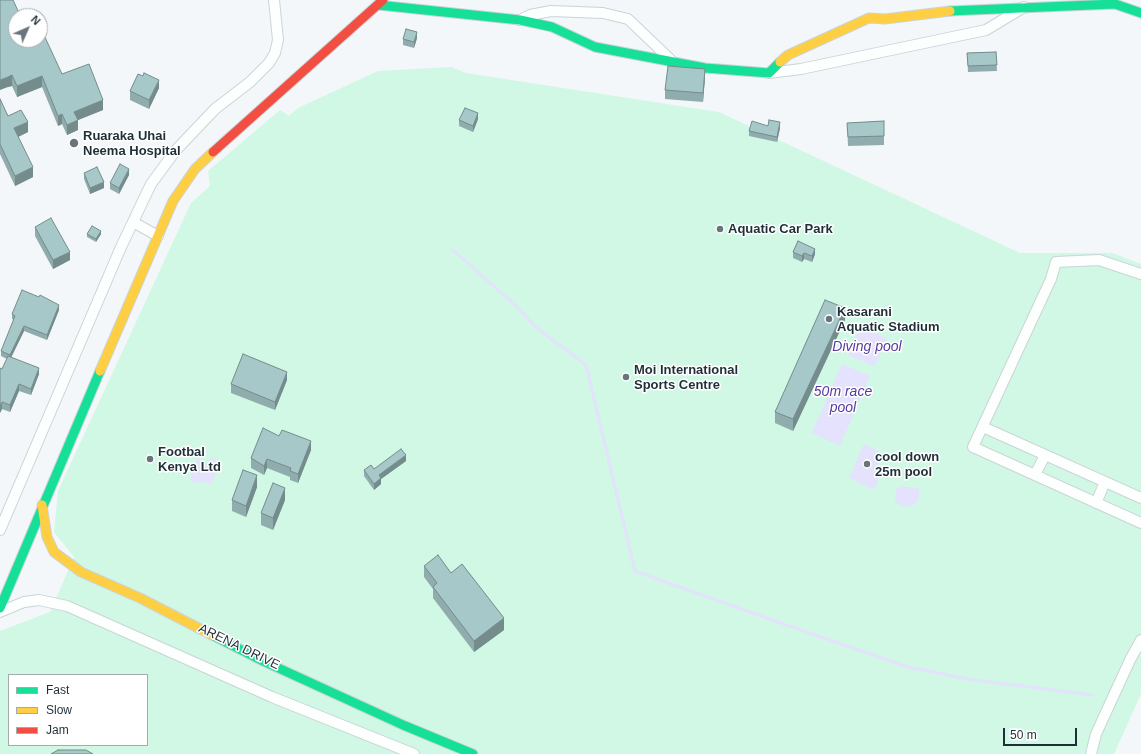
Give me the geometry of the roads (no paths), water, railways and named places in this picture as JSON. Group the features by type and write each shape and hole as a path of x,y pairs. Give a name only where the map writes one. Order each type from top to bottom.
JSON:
{"street":[{"path":"0,530 121,246 151,184 176,150 215,109 250,82 269,63 275,53 278,40 274,0"},
{"path":"0,608 42,505 173,201 195,169 258,110 319,59 381,3 520,20 552,27 595,47 705,68 769,73 801,69 986,30 1025,6"},
{"path":"769,73 788,55 869,18 885,19 965,9 1115,4 1141,13"},
{"path":"520,20 550,11 603,13 628,19 672,61"},
{"path":"133,222 158,236"},
{"path":"1141,274 1099,260 1056,262 1052,279 973,447 1141,523"},
{"path":"983,427 1141,498"},
{"path":"1035,475 1045,455"},
{"path":"1096,503 1106,482"},
{"name":"ARENA DRIVE","path":"42,505 46,537 54,552 81,572 140,598 263,661 403,725 473,754"},
{"path":"0,612 24,602 39,600 67,606 272,697 414,754"},
{"path":"1091,754 1096,734 1130,660 1141,640"}],"water":[{"name":"Diving pool","path":"860,327 887,338 875,366 848,355"},
{"name":"50m race pool","path":"842,364 870,376 840,446 812,433"},
{"name":"cool down 25m pool","path":"864,444 883,453 873,475 879,478 874,490 849,478"},
{"path":"197,457 205,465 212,457 220,466 211,484 203,482 196,483 190,479"},
{"path":"901,486 919,489 919,499 913,505 904,507 895,501 896,490"}],"waterway":[{"path":"453,250 514,304 538,329 586,365 635,571 908,667 967,679 1093,695"}],"place":[{"name":"Ruaraka Uhai Neema Hospital","path":"74,143"},
{"name":"Aquatic Car Park","path":"720,229"},
{"name":"Kasarani Aquatic Stadium","path":"829,319"},
{"name":"Moi International Sports Centre","path":"626,377"},
{"name":"Footbal Kenya Ltd","path":"150,459"},
{"name":"cool down 25m pool","path":"867,464"}]}
